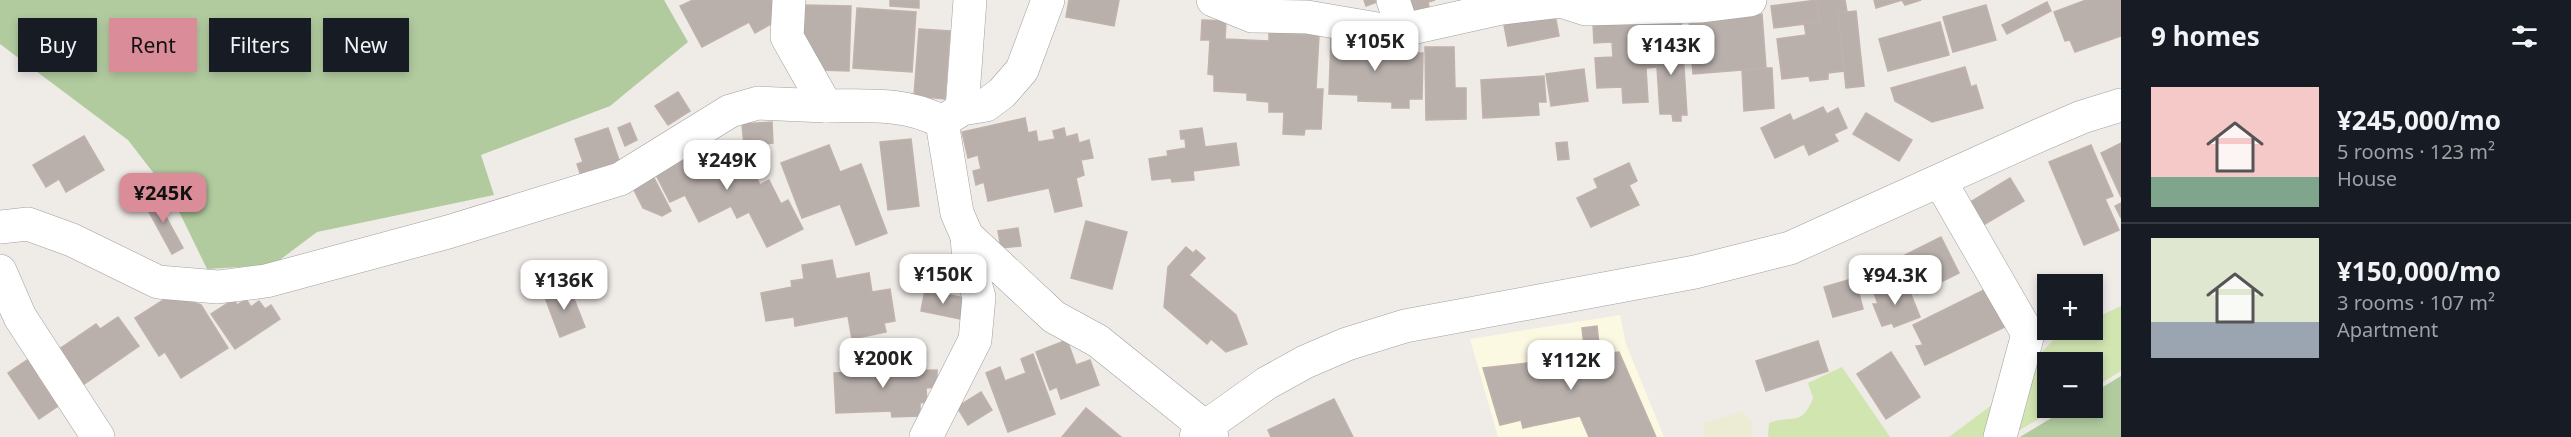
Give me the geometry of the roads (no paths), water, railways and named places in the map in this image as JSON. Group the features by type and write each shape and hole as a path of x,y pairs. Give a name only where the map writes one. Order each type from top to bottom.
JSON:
{"street":[{"path":"789,0 787,37 826,106"},
{"path":"926,437 975,340 979,297 969,262 967,236 957,213 952,116 970,0"},
{"path":"0,227 28,224 72,240 158,282 218,287 266,281 448,232 620,179 730,111 758,103 904,107 925,113 952,116 986,105 1002,93 1022,70 1048,0"},
{"path":"1214,0 1252,16 1307,17 1377,29 1403,30 1502,8 1561,1 1586,9 1702,6 1750,0"},
{"path":"1393,0 1403,30"},
{"path":"967,236 1054,316 1098,341 1204,434 1267,382 1305,362 1374,334 1405,326 1695,272 1781,250 1831,231 2050,130 2121,105"},
{"path":"1940,181 2028,334 2000,437"},
{"path":"0,271 20,316 98,437"}]}
